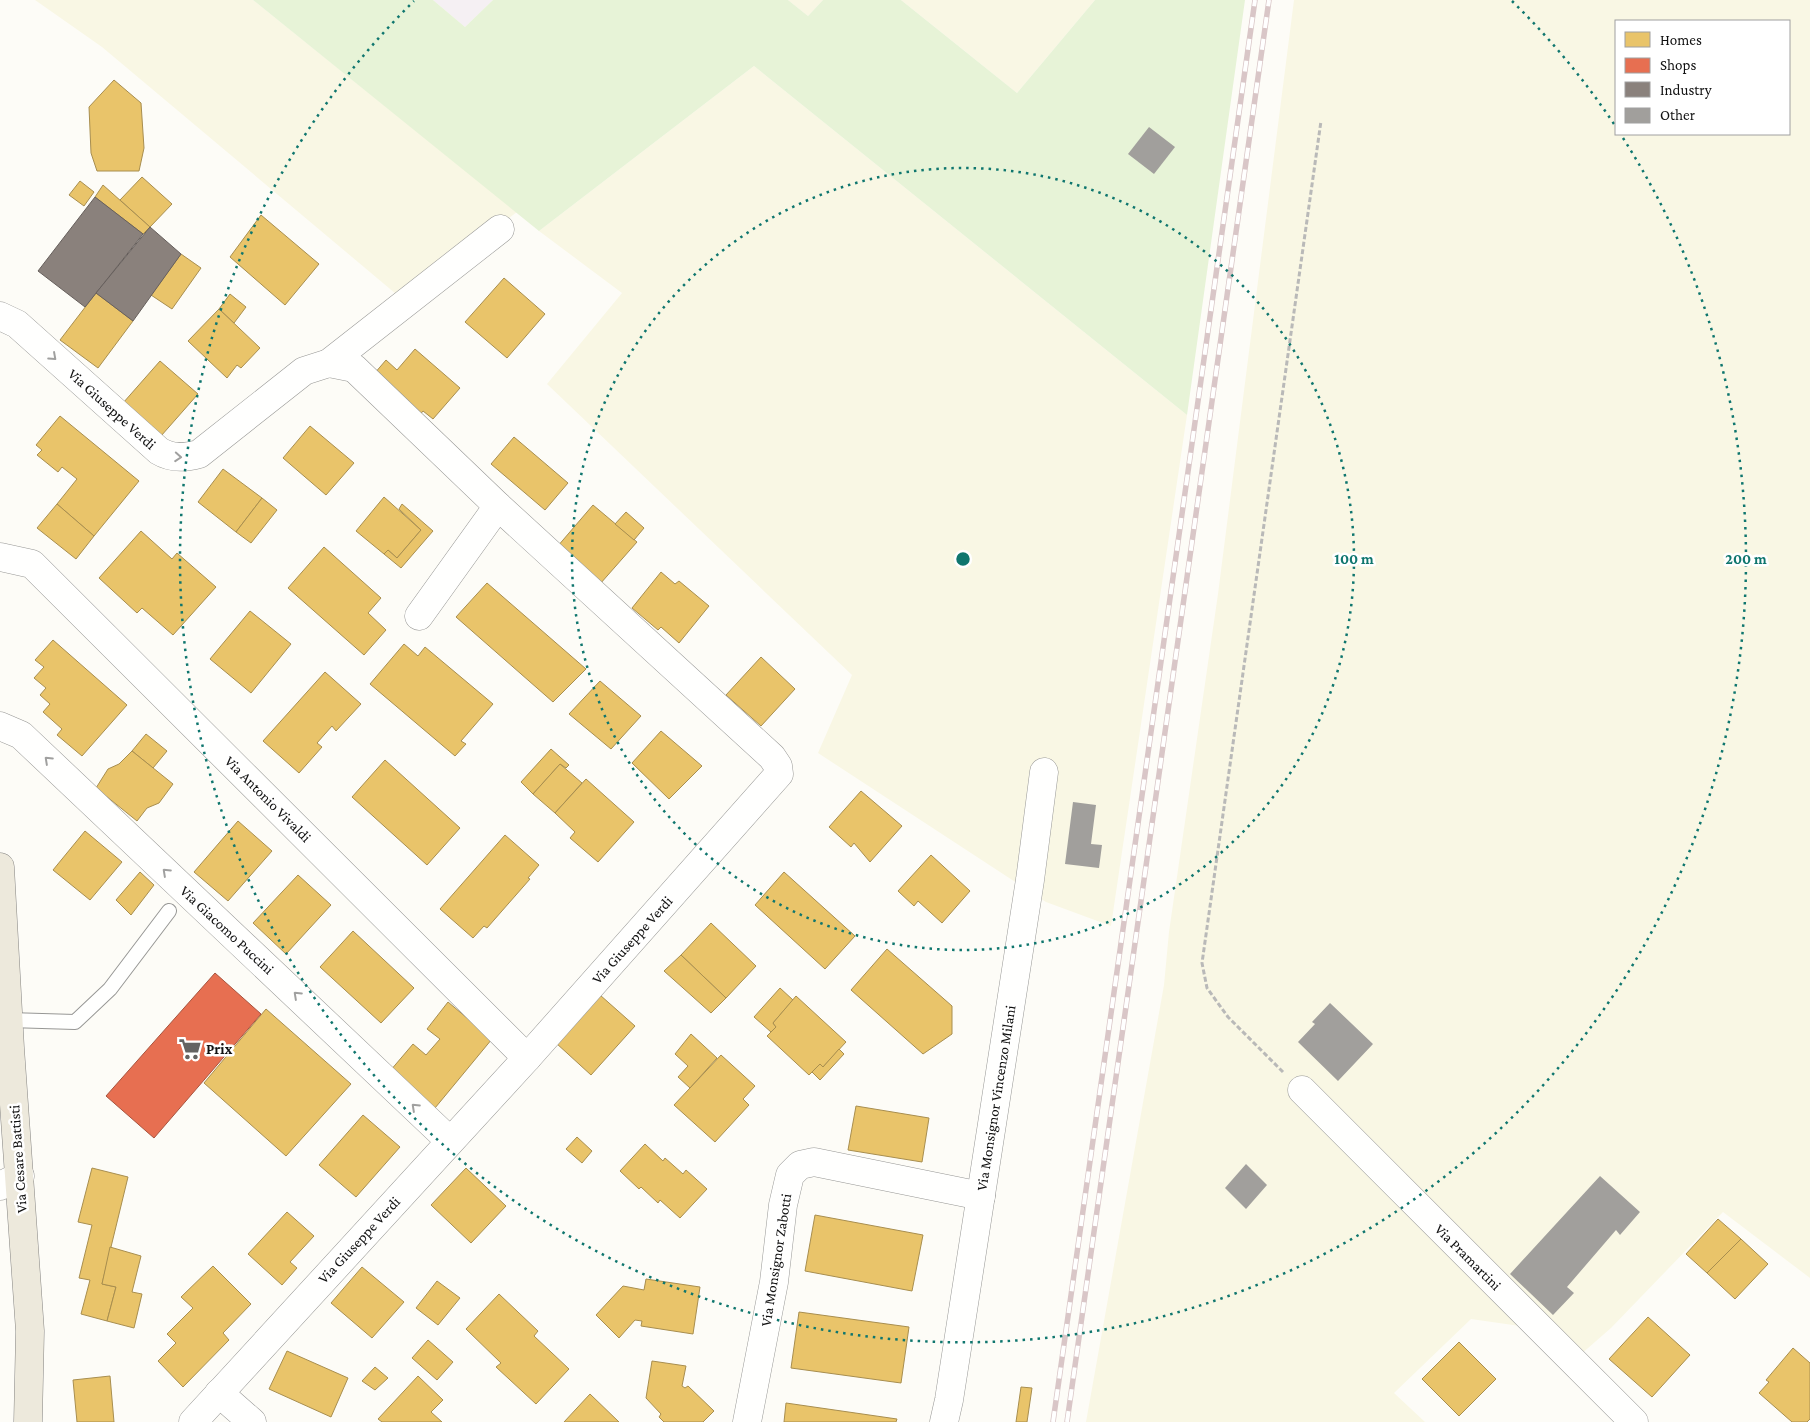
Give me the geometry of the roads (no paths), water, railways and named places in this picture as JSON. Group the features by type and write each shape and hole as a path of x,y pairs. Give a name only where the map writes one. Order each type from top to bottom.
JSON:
{"main road":[{"name":"Via Cesare Battisti","path":"0,866 1,920 9,1020 10,1181 30,1331 27,1422"}],"street":[{"name":"Via Giuseppe Verdi","path":"8,320 159,451 175,457 187,457 199,454 304,371 330,363 500,230"},
{"name":"Via Giuseppe Verdi","path":"193,1422 527,1058 779,774 778,766 772,757 498,506 354,368 330,363"},
{"path":"419,616 498,506"},
{"name":"Via Antonio Vivaldi","path":"0,557 32,564 527,1058"},
{"name":"Via Giacomo Puccini","path":"0,726 21,735 450,1141"},
{"name":"Via Monsignor Vincenzo Milani","path":"944,1422 1030,880 1044,772"},
{"name":"Via Pramartini","path":"1302,1090 1634,1422"},
{"name":"Via Monsignor Zabotti","path":"747,1422 774,1282 783,1205 790,1176 800,1165 814,1162 981,1196"},
{"path":"219,1393 252,1422"}],"lane":[{"path":"9,1020 75,1022 110,989 169,911"}],"railway":[{"path":"1053,1422 1255,0"},
{"path":"1067,1422 1269,0"}],"place":[{"name":"Prix","path":"190,1049"}]}
